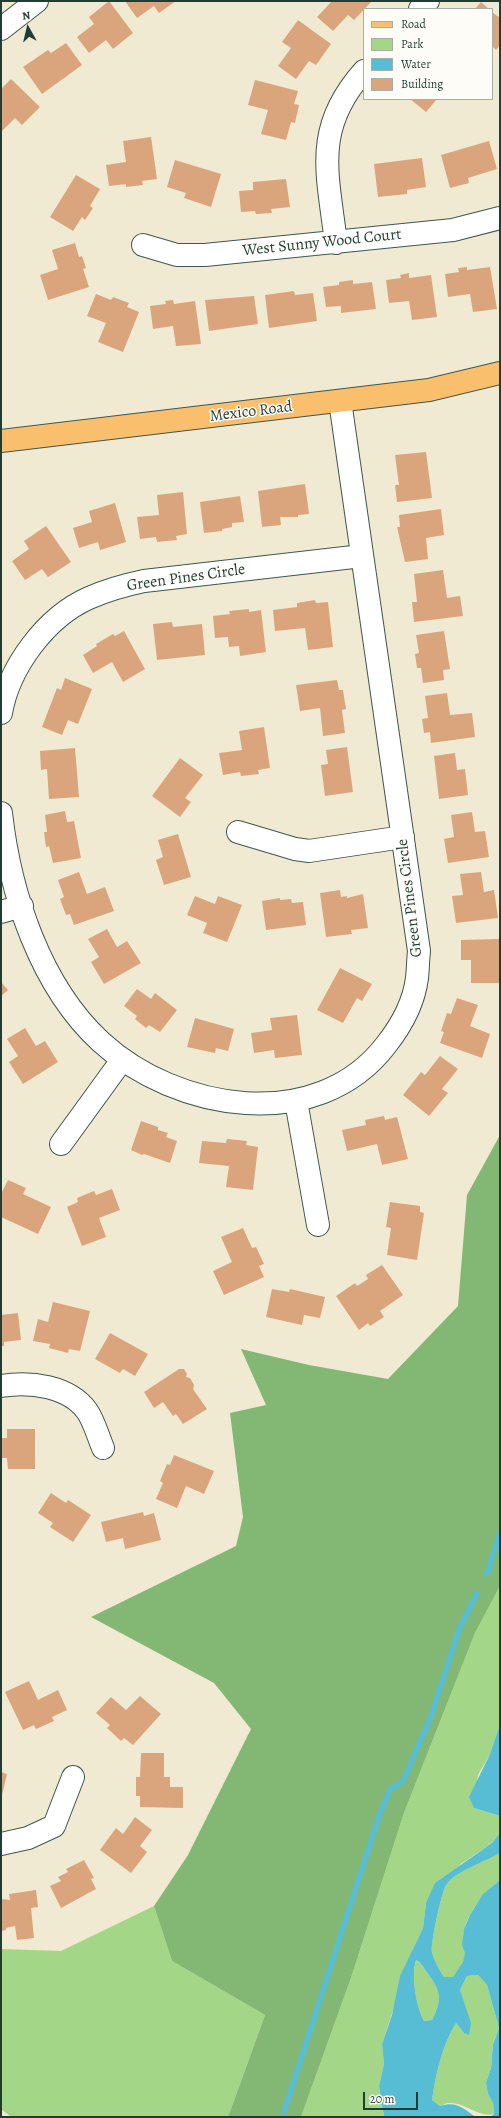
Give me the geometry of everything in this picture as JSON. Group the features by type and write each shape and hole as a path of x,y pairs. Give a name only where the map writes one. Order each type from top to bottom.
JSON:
{"main road":[{"name":"Mexico Road","path":"1,441 428,390 500,373"}],"street":[{"path":"1,28 38,1"},
{"path":"336,243 327,172 329,136 334,117 345,97 363,72"},
{"name":"West Sunny Wood Court","path":"143,245 177,255 188,256 336,243 453,230 500,218"},
{"name":"Green Pines Circle","path":"1,813 8,858 22,906 49,973 64,998 81,1021 100,1042 122,1060 168,1086 196,1095 226,1101 256,1104 296,1101 337,1087 361,1072 378,1056 395,1034 409,1007 417,979 419,951 340,401"},
{"name":"Green Pines Circle","path":"1,713 5,685 42,634 62,614 88,599 115,588 144,581 362,556"},
{"path":"238,832 295,849 309,851 403,837"},
{"path":"1,912 22,906"},
{"path":"61,1144 122,1060"},
{"path":"296,1101 318,1225"},
{"path":"1,1386 35,1385 61,1391 72,1396 88,1412 103,1448"},
{"path":"1,1844 28,1838 54,1826 73,1777"}],"green space":[{"path":"500,1135 500,1586 475,1633 404,1813 351,1978 301,2117 228,2117 265,2015 172,1961 154,1906 188,1855 251,1729 214,1683 91,1617 236,1546 243,1517 230,1413 266,1405 241,1349 309,1365 388,1379 458,1306 467,1195"},
{"path":"500,1586 500,1724 490,1754 478,1775 474,1808 500,1816 500,1833 492,1843 461,1864 426,1903 423,1928 413,1949 382,2044 384,2064 379,2086 384,2117 301,2117 351,1978 404,1813 475,1633"},
{"path":"500,1853 500,1880 478,1902 466,1924 463,1937 465,1959 453,1977 444,1977 434,1959 432,1947 437,1917 445,1888 451,1879 457,1875"},
{"path":"154,1906 172,1961 265,2015 228,2117 11,2117 1,2109 1,1949 61,1951"},
{"path":"416,1960 433,1981 438,1991 438,2007 432,2020 424,2021 419,2008 414,1983"},
{"path":"478,1975 487,1985 499,2028 493,2043 491,2068 486,2083 488,2094 493,2103 494,2114 488,2115 455,2103 448,2103 440,2106 432,2100 440,2060 456,2023 464,2033 464,2006 460,1990 467,1976"}],"water":[{"path":"500,1724 500,1816 474,1808 469,1797 490,1754"},
{"path":"500,1833 500,1853 457,1875 447,1884 442,1896 437,1917 432,1952 435,1962 444,1977 453,1977 463,1962 465,1953 462,1945 464,1929 470,1915 483,1894 500,1880 500,2117 490,2117 494,2114 493,2103 488,2094 486,2083 491,2068 493,2044 499,2028 487,1985 478,1975 467,1976 460,1990 471,2023 469,2035 464,2033 456,2023 440,2060 432,2100 440,2106 451,2104 459,2106 476,2117 384,2117 379,2086 384,2064 382,2044 392,2015 400,1976 423,1928 426,1903 435,1883 492,1843","holes":["416,1960 433,1980 438,1991 438,2007 432,2020 424,2021 415,1991 414,1974"]}],"building":[{"path":"109,1 133,33 113,49 106,40 89,53 77,37 94,24 89,17"},
{"path":"125,1 176,1 159,13 154,6 137,18"},
{"path":"332,1 372,1 365,8 363,8 363,10 354,20 348,15 333,31 317,17"},
{"path":"481,2 488,8 476,8"},
{"path":"493,13 500,18 500,45 496,50 493,47"},
{"path":"298,20 331,44 316,65 309,61 296,79 278,66 291,48 282,42"},
{"path":"66,43 82,65 42,94 23,67 48,50 51,53"},
{"path":"11,79 40,107 22,125 15,118 1,132 1,89"},
{"path":"255,80 298,91 294,104 299,105 295,123 291,122 286,140 261,134 268,110 248,105"},
{"path":"411,100 436,100 426,112"},
{"path":"151,137 157,179 142,181 143,185 126,187 126,184 109,186 106,165 126,162 123,141"},
{"path":"489,141 497,169 468,178 469,183 450,188 441,155"},
{"path":"422,158 426,187 407,190 407,194 378,197 374,164"},
{"path":"175,160 221,174 211,207 184,198 186,193 167,187"},
{"path":"76,175 100,189 90,206 93,208 85,220 82,217 73,231 50,217"},
{"path":"286,179 290,207 271,209 272,213 256,214 255,211 241,212 239,191 253,190 253,182"},
{"path":"75,243 79,257 82,256 86,268 83,269 89,287 48,300 40,275 58,269 52,250"},
{"path":"467,267 467,270 490,267 497,309 473,312 470,294 448,297 445,274 459,272 458,268"},
{"path":"409,273 409,278 431,275 437,317 412,320 409,301 389,303 386,280 401,278 400,275"},
{"path":"353,280 353,284 372,282 376,309 341,313 341,306 326,307 323,287 339,285 339,282"},
{"path":"294,291 295,295 313,293 317,321 269,328 265,295"},
{"path":"96,294 111,300 113,297 129,303 127,307 139,312 123,352 98,342 106,323 87,316"},
{"path":"254,296 258,324 209,331 205,300"},
{"path":"173,300 174,304 195,301 201,344 176,346 173,326 153,329 150,306 166,304 165,301"},
{"path":"426,452 432,498 397,502 395,485 399,485 395,455"},
{"path":"305,484 309,514 298,515 298,517 280,517 281,525 262,527 258,491"},
{"path":"183,492 187,534 176,536 177,540 157,542 156,537 140,539 137,517 159,515 157,495"},
{"path":"240,496 244,522 232,523 232,527 222,529 222,531 204,533 200,502"},
{"path":"115,503 126,542 100,550 98,542 79,548 73,528 92,522 89,511"},
{"path":"441,509 444,535 426,538 428,559 405,562 397,527 400,527 399,515"},
{"path":"46,526 71,562 48,577 42,569 25,580 12,561 29,549 24,541"},
{"path":"443,570 447,598 460,596 463,616 414,622 412,602 417,602 414,574"},
{"path":"315,600 316,603 328,602 333,647 308,650 305,628 275,631 273,610 297,607 297,603"},
{"path":"249,609 249,612 261,610 266,652 240,656 239,646 229,647 228,637 215,638 213,616 230,614 229,611"},
{"path":"172,622 173,627 202,624 205,655 157,660 153,624"},
{"path":"124,631 145,669 123,682 112,662 93,673 83,655 97,646 96,644 113,634 115,636"},
{"path":"444,631 450,669 443,670 444,680 423,683 421,668 417,668 415,654 419,653 416,635"},
{"path":"65,678 92,689 78,724 68,720 62,735 42,727 57,688 61,690"},
{"path":"337,680 339,690 343,690 346,709 342,710 345,733 323,736 320,708 300,711 296,685"},
{"path":"447,693 450,715 472,713 475,737 431,743 430,732 424,733 422,719 428,718 425,696"},
{"path":"264,727 270,768 258,770 259,774 241,776 240,772 223,775 219,753 242,750 239,731"},
{"path":"347,747 353,792 325,796 321,765 328,764 326,750"},
{"path":"75,748 79,797 49,799 47,769 41,770 40,751"},
{"path":"455,753 457,770 465,769 468,795 439,799 434,756"},
{"path":"180,758 203,775 185,798 191,802 180,817 152,796"},
{"path":"65,811 67,822 74,821 81,858 53,863 49,846 46,847 44,832 47,832 45,815"},
{"path":"472,812 475,832 485,831 489,857 448,863 444,839 454,837 451,815"},
{"path":"178,834 191,877 164,885 156,860 163,857 158,840"},
{"path":"79,872 87,894 105,887 114,911 74,925 70,914 66,915 60,899 64,897 58,880"},
{"path":"481,872 484,892 494,890 498,918 456,923 452,896 463,895 460,874"},
{"path":"340,890 341,897 347,896 347,898 363,894 368,928 351,930 352,934 326,937 320,893"},
{"path":"195,896 215,904 218,896 242,905 227,942 203,933 207,923 187,915"},
{"path":"280,898 280,900 291,899 292,903 303,902 306,925 266,930 262,901"},
{"path":"107,929 117,947 127,941 141,963 104,984 91,962 99,957 88,939"},
{"path":"500,939 500,983 471,983 471,960 461,960 461,940"},
{"path":"340,968 372,984 362,1001 357,998 343,1023 317,1010"},
{"path":"1,982 8,990 1,996"},
{"path":"137,989 151,999 155,993 177,1010 160,1032 149,1025 146,1028 135,1019 137,1016 124,1006"},
{"path":"457,998 478,1005 470,1026 490,1034 482,1058 440,1043 444,1032 441,1031 447,1013 451,1014"},
{"path":"297,1015 302,1055 275,1058 274,1050 254,1053 251,1033 272,1030 270,1018"},
{"path":"195,1018 234,1029 228,1051 216,1048 215,1053 187,1047"},
{"path":"25,1028 36,1046 45,1041 58,1062 23,1084 9,1062 18,1056 7,1039"},
{"path":"440,1056 458,1069 442,1089 448,1093 429,1116 403,1095 421,1072 425,1075"},
{"path":"384,1116 385,1120 397,1117 408,1159 382,1165 377,1144 347,1151 342,1130 366,1125 365,1120"},
{"path":"141,1121 158,1127 158,1130 168,1133 166,1137 177,1141 170,1163 144,1154 142,1155 131,1150"},
{"path":"227,1139 247,1141 246,1145 258,1147 253,1190 226,1187 229,1166 199,1163 202,1141 226,1143"},
{"path":"8,1180 26,1188 23,1194 51,1207 38,1234 1,1217 1,1194"},
{"path":"112,1189 120,1210 99,1218 106,1237 82,1246 67,1207 78,1202 77,1198 94,1191 96,1195"},
{"path":"390,1202 420,1206 420,1212 424,1213 417,1260 387,1255 391,1228 386,1227"},
{"path":"243,1228 252,1248 256,1247 264,1264 259,1266 264,1277 224,1295 213,1271 232,1262 221,1237"},
{"path":"382,1265 403,1295 380,1311 384,1317 370,1326 368,1323 359,1330 336,1296 355,1283 357,1286 368,1279 366,1275"},
{"path":"272,1289 289,1292 290,1289 325,1297 320,1318 304,1315 302,1325 266,1317"},
{"path":"53,1302 90,1311 80,1351 69,1349 68,1353 49,1348 50,1344 33,1341 38,1319 48,1322"},
{"path":"18,1313 21,1340 4,1342 4,1346 1,1346 1,1315"},
{"path":"110,1333 148,1354 135,1376 123,1369 120,1373 95,1359"},
{"path":"179,1369 184,1369 187,1374 186,1377 190,1378 194,1385 193,1389 207,1409 183,1424 176,1414 173,1416 163,1402 154,1408 144,1392"},
{"path":"7,1429 35,1429 35,1469 8,1469 7,1458 1,1458 1,1438 7,1438"},
{"path":"174,1455 214,1471 204,1494 186,1486 177,1508 156,1499 163,1483 160,1481 167,1464 170,1465"},
{"path":"51,1493 66,1503 68,1500 91,1515 73,1542 50,1527 53,1523 38,1513"},
{"path":"143,1512 144,1516 154,1513 161,1540 125,1549 123,1538 106,1542 101,1522"},
{"path":"29,1681 38,1700 58,1690 67,1710 52,1717 54,1721 36,1729 34,1725 23,1730 5,1692"},
{"path":"140,1696 161,1714 133,1745 124,1738 121,1741 107,1728 110,1725 96,1713 111,1697 126,1710"},
{"path":"141,1753 164,1753 164,1777 170,1777 170,1787 183,1787 183,1808 140,1807 140,1796 136,1796 136,1777 140,1777"},
{"path":"1,1772 7,1774 2,1795 1,1795"},
{"path":"135,1817 152,1830 140,1846 147,1852 131,1873 100,1850 116,1828 123,1834"},
{"path":"84,1860 94,1878 91,1879 96,1889 61,1908 50,1886 61,1881 58,1877 68,1872 66,1869"},
{"path":"36,1890 38,1907 31,1908 34,1938 17,1940 15,1926 1,1931 1,1899 10,1900 9,1894"}],"waterway":[{"path":"487,1574 500,1533"},
{"path":"284,2112 379,1816 390,1790 403,1781 430,1719 459,1630 477,1593"}]}
